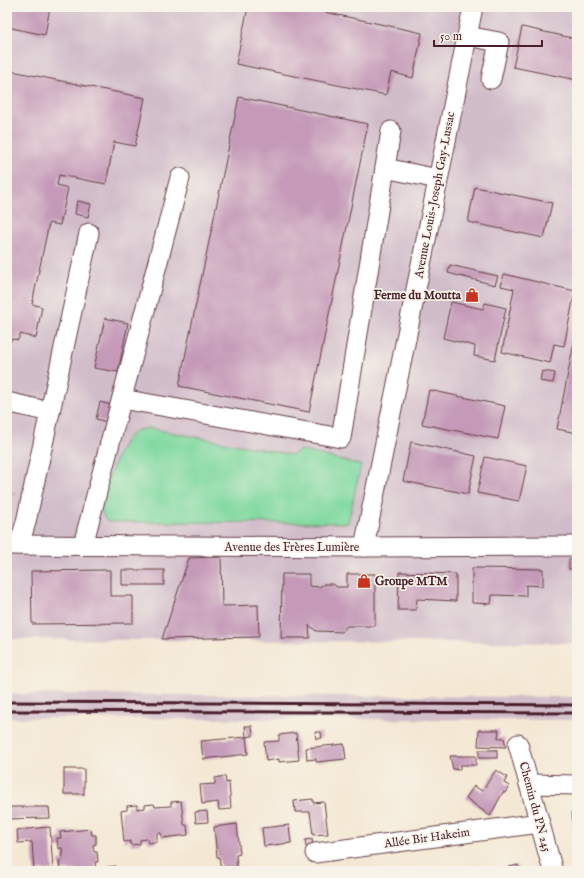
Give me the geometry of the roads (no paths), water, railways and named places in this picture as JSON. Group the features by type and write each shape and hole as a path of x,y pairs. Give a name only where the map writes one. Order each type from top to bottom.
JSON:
{"street":[{"name":"Avenue Louis-Joseph Gay-Lussac","path":"364,547 472,7"},
{"path":"467,36 499,42 491,80"},
{"path":"122,399 341,438 391,131"},
{"path":"385,168 438,179"},
{"path":"83,546 180,178"},
{"path":"13,545 26,522 89,233"},
{"path":"7,402 50,412"},
{"name":"Avenue des Frères Lumière","path":"13,545 364,547 577,546"},
{"name":"Chemin du PN 245","path":"518,744 553,871"},
{"path":"529,784 577,785"},
{"name":"Allée Bir Hakeim","path":"315,853 540,823"}],"railway":[{"path":"7,702 577,705"},
{"path":"7,711 577,713"}],"place":[{"name":"Ferme du Moutta","path":"472,295"},
{"name":"Groupe MTM","path":"364,581"}]}
